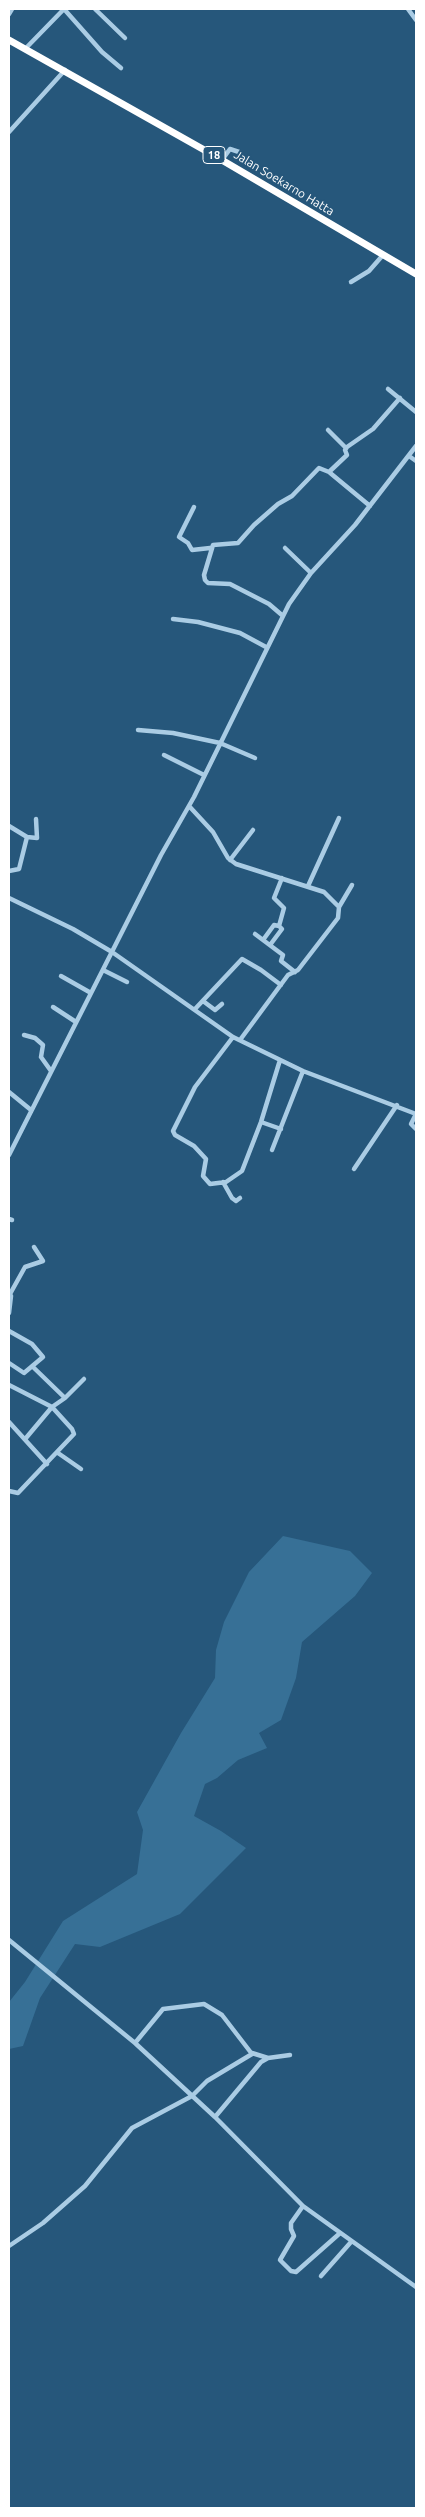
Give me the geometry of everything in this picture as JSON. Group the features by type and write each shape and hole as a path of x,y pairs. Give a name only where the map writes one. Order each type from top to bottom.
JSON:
{"highway":[{"name":"Jalan Soekarno Hatta","path":"9,40 65,70 384,255 415,271"}],"street":[{"path":"9,14 12,9"},
{"path":"26,48 64,9 100,47 102,52 121,68"},
{"path":"95,9 125,38"},
{"path":"408,9 416,19"},
{"path":"9,132 65,70"},
{"path":"222,160 230,149 238,152"},
{"path":"351,282 369,271 384,255"},
{"path":"388,389 416,412"},
{"path":"346,448 373,429 400,398"},
{"path":"328,430 346,448 347,455 329,472"},
{"path":"9,1155 112,952 189,806 283,616 311,573 370,506 416,446"},
{"path":"409,456 416,461"},
{"path":"194,507 179,537 192,550 210,548 216,543 232,545 238,543 254,524 278,504 292,496 316,470 322,468 370,506"},
{"path":"210,548 204,575 208,583 230,584 269,604 283,616"},
{"path":"285,548 311,573"},
{"path":"173,619 198,622 240,633 266,647"},
{"path":"138,730 173,733 220,743 255,758"},
{"path":"164,755 204,775"},
{"path":"189,806 213,832 230,860 238,866 324,892 339,907"},
{"path":"308,886 339,818"},
{"path":"9,826 27,837 37,838 36,820"},
{"path":"230,860 253,830"},
{"path":"9,871 19,869 27,837"},
{"path":"270,946 282,929 279,926 284,906 274,898 282,878"},
{"path":"240,1040 288,976 295,972 338,918 339,907 352,885"},
{"path":"9,898 73,929 112,952 233,1037 338,1086 397,1105 416,1114 411,1124 416,1129"},
{"path":"263,940 274,924 279,926"},
{"path":"255,934 283,955 281,960 295,972"},
{"path":"195,1009 242,960 261,970 281,985"},
{"path":"103,970 127,982"},
{"path":"61,976 91,993"},
{"path":"203,1000 216,1010 222,1004"},
{"path":"53,1007 76,1022"},
{"path":"24,1035 35,1038 43,1045 41,1056 51,1072"},
{"path":"233,1037 195,1087 173,1131 175,1135 194,1146 206,1159 203,1176 209,1183 233,1179 242,1171 261,1122 280,1060"},
{"path":"272,1150 303,1071"},
{"path":"9,1092 31,1110"},
{"path":"354,1169 397,1105"},
{"path":"261,1122 281,1129"},
{"path":"223,1182 232,1198 236,1200 240,1198"},
{"path":"9,1312 10,1293 25,1267 43,1261 34,1247"},
{"path":"9,1331 32,1344 43,1355 42,1359 33,1366 21,1372 9,1363"},
{"path":"33,1366 65,1398"},
{"path":"26,1438 52,1407 65,1398 84,1379"},
{"path":"9,1491 14,1494 18,1493 73,1437 74,1432 52,1407 10,1388"},
{"path":"9,1422 26,1438 47,1464"},
{"path":"58,1452 81,1469"},
{"path":"9,1940 135,2044 215,2117 303,2206 416,2287"},
{"path":"135,2044 163,2009 204,2004 222,2015 252,2053 268,2058"},
{"path":"9,2246 43,2222 85,2186 132,2128 192,2096 207,2081 248,2058 252,2053"},
{"path":"215,2117 261,2062 268,2058 290,2055"},
{"path":"303,2206 292,2223 291,2229 294,2236 280,2260 291,2271 296,2272 340,2234"},
{"path":"320,2276 351,2242"}],"shaded area":[{"path":"283,1536 350,1551 372,1573 355,1596 302,1642 296,1678 281,1720 259,1733 267,1748 238,1760 217,1778 205,1784 194,1816 246,1848 180,1914 100,1947 75,1944 40,1998 23,2046 9,2049 9,2002 25,1982 63,1921 137,1874 143,1830 137,1812 181,1733 215,1678 216,1650 224,1622 249,1572"}]}
